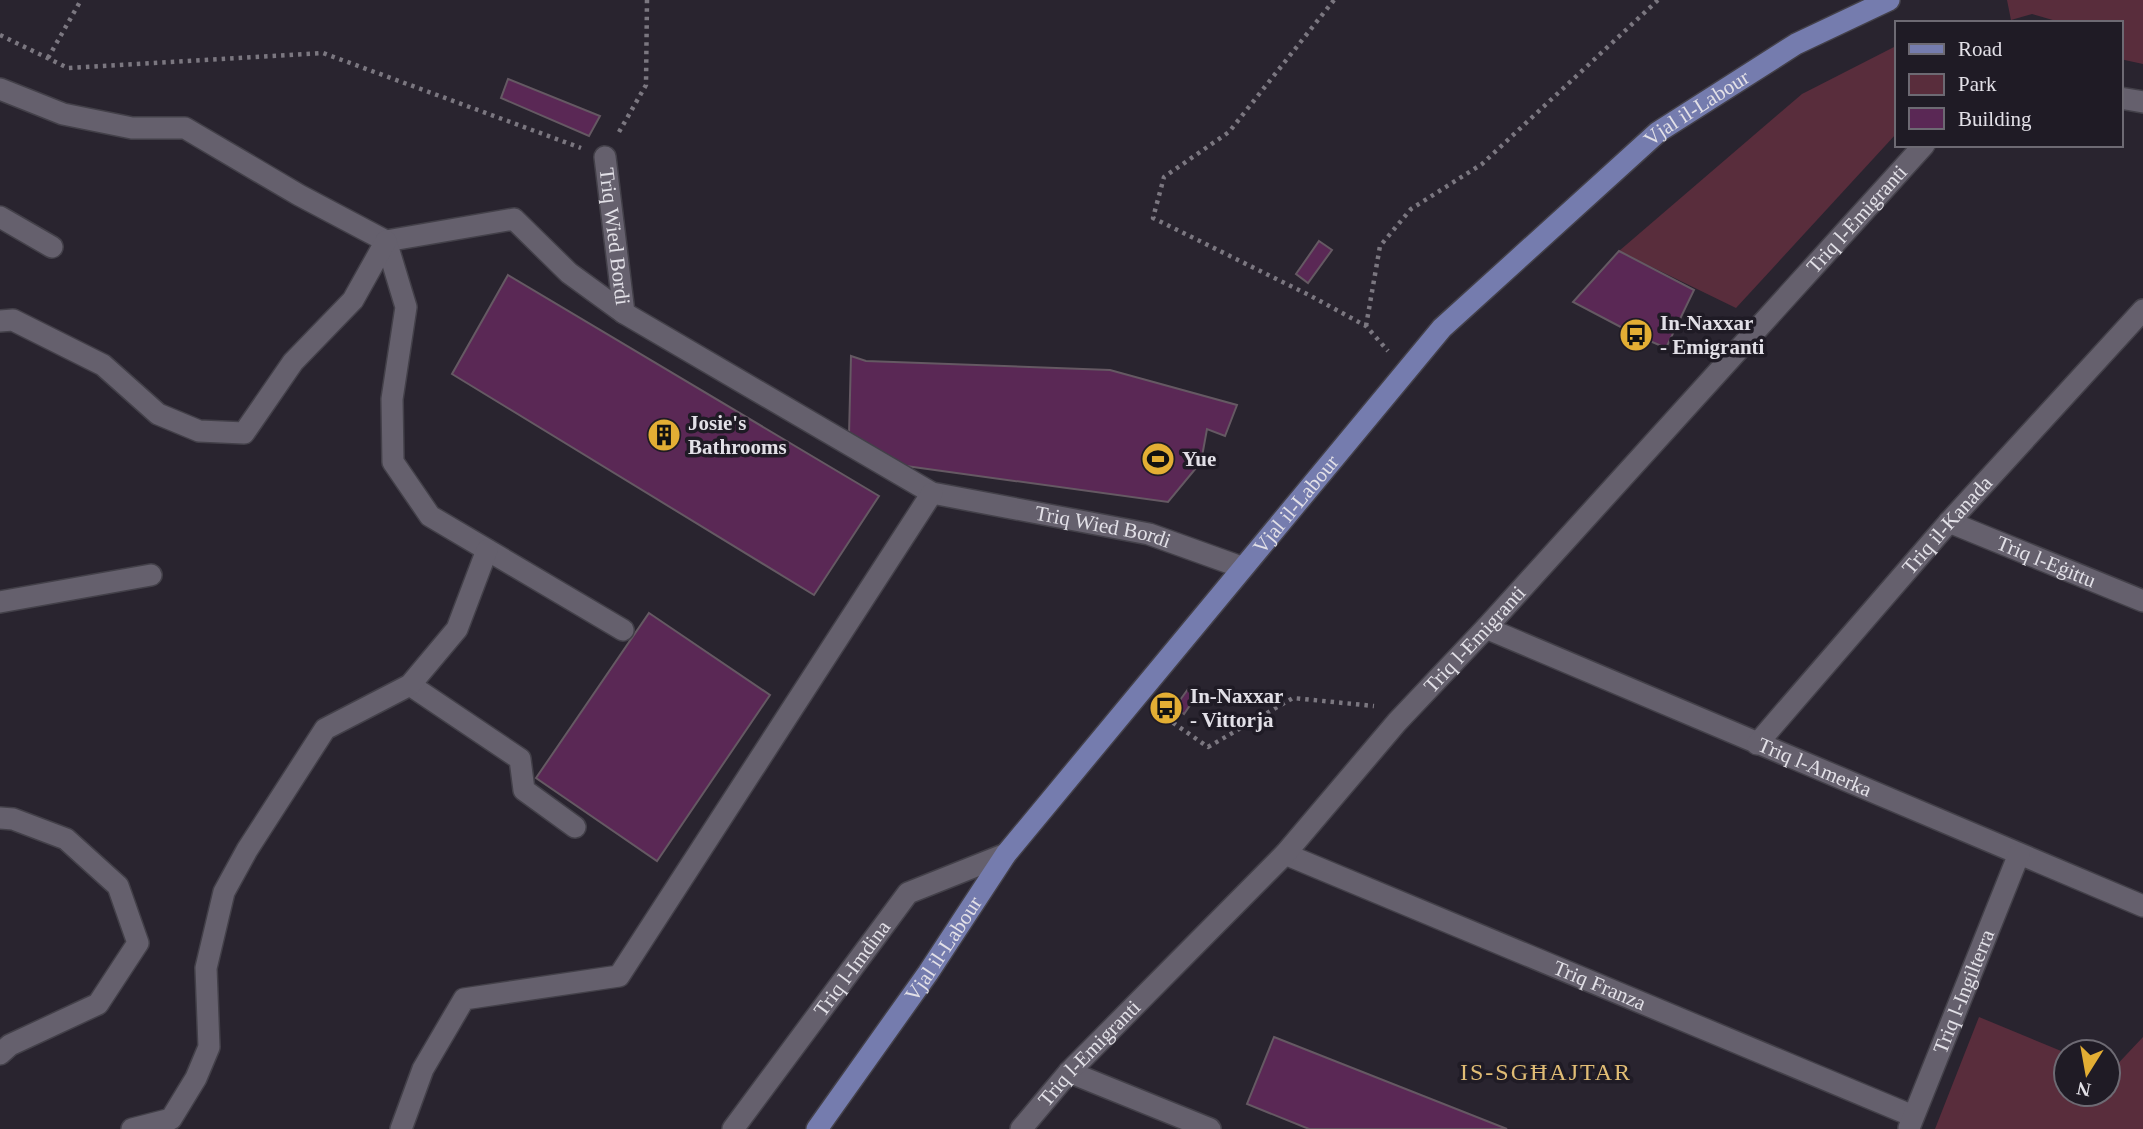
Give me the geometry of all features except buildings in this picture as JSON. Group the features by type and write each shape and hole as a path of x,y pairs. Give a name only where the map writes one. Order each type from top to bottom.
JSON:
{"main road":[{"name":"Vjal il-Labour","path":"817,1129 928,973 1006,854 1241,567 1442,328 1658,132 1796,44 1889,0"}],"street":[{"path":"0,89 75,116 132,128 185,128 299,195 386,241 514,219 569,273 624,313"},
{"path":"2122,98 2143,102"},
{"name":"Triq l-Emigranti","path":"1021,1129 1069,1072 1285,854 1397,722 1486,628 1922,147"},
{"name":"Triq Wied Bordi","path":"605,157 624,313 932,493 1149,534 1241,567"},
{"path":"0,217 52,247"},
{"path":"0,321 13,320 103,365 158,414 198,431 244,433 293,362 352,300 386,241"},
{"path":"386,241 406,307 392,398 393,462 430,516 623,630"},
{"name":"Triq il-Kanada","path":"1757,744 1949,522 2143,310"},
{"path":"401,1129 424,1069 464,999 619,976 932,493"},
{"name":"Triq l-Eġittu","path":"1949,522 2143,601"},
{"path":"132,1129 171,1119 196,1078 209,1047 206,968 224,892 247,850 325,729 410,685 457,629 487,550"},
{"path":"0,603 151,575"},
{"name":"Triq l-Amerka","path":"1486,628 2143,906"},
{"path":"410,685 520,759 524,790 575,827"},
{"path":"0,818 13,819 65,839 118,886 138,943 98,1004 10,1045 0,1054"},
{"name":"Triq l-Imdina","path":"733,1129 908,893 1006,854"},
{"name":"Triq Franza","path":"1285,854 1911,1123"},
{"name":"Triq l-Ingilterra","path":"1911,1123 2019,854"},
{"path":"1069,1072 1210,1129"}],"path":[{"path":"48,58 81,0"},
{"path":"605,157 646,85 647,0"},
{"path":"1334,0 1229,132 1164,177 1153,218 1366,326 1405,370"},
{"path":"1647,0 1651,6"},
{"path":"1366,326 1380,246 1411,209 1482,164 1658,0"},
{"name":"Triq Wied Bordi","path":"0,35 68,68 323,52 605,157"},
{"path":"1135,696 1208,747 1293,698 1372,705 1397,722"}],"green space":[{"path":"2007,0 2143,0 2143,64 2122,59 2122,21 2056,21 2032,14 2011,20"},
{"path":"1895,47 1895,135 1736,308 1619,251 1802,94"},
{"path":"1979,1017 2052,1047 2052,1108 2122,1108 2122,1059 2143,1037 2143,1129 1935,1129"}],"place":[{"name":"In-Naxxar - Emigranti","path":"1636,335"},
{"name":"Josie's Bathrooms","path":"664,435"},
{"name":"Yue","path":"1158,459"},
{"name":"In-Naxxar - Vittorja","path":"1166,708"}],"district":[{"name":"IS-SGĦAJTAR","path":"1546,1072"}]}
